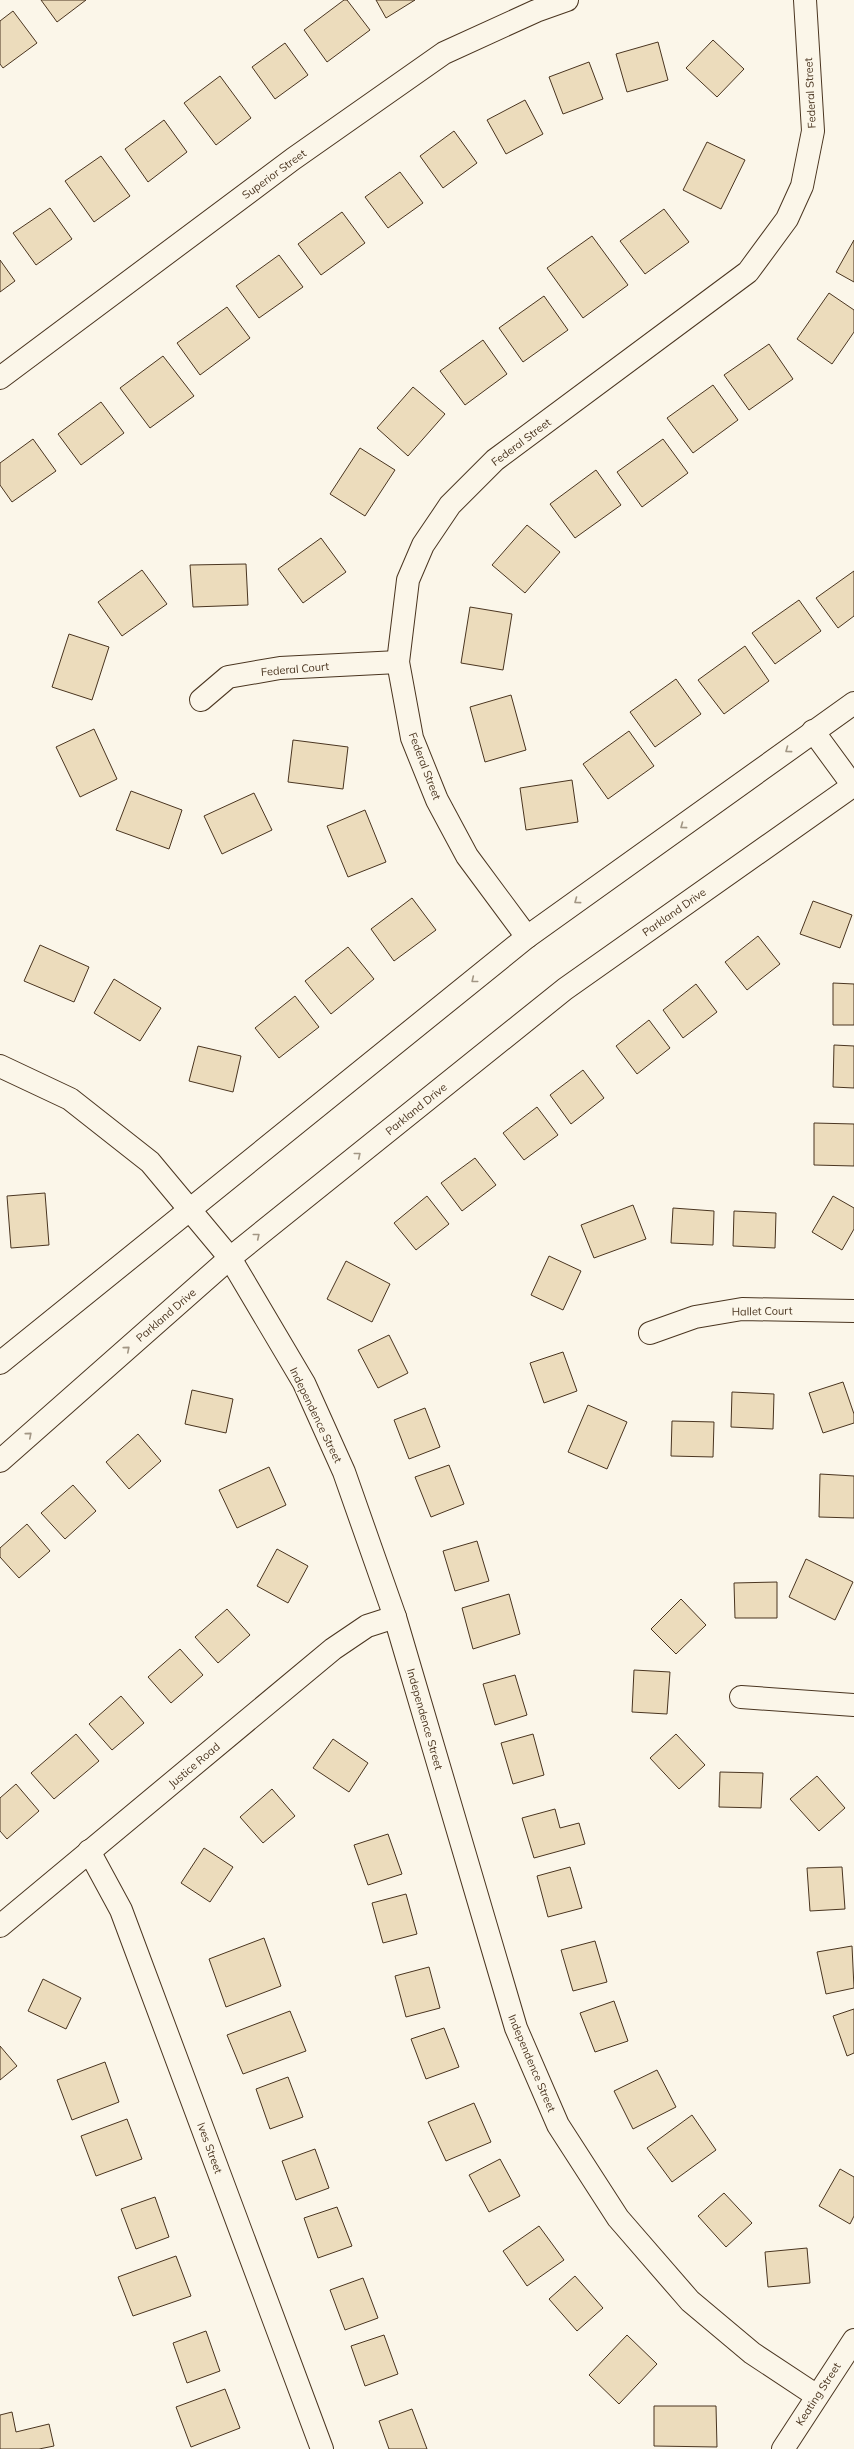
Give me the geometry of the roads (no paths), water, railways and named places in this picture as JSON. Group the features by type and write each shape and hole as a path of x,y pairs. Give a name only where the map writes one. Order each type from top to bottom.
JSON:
{"street":[{"name":"Superior Street","path":"0,378 293,159 444,53 536,11 567,0"},
{"name":"Federal Street","path":"527,937 467,856 437,800 412,738 398,662 408,580 423,545 450,504 495,460 748,272 787,219 802,186 813,131 804,0"},
{"name":"Federal Court","path":"201,700 228,677 280,668 398,662"},
{"path":"0,1363 527,937 854,703"},
{"path":"813,732 854,786"},
{"name":"Parkland Drive","path":"0,1460 230,1258 565,989 854,786"},
{"name":"Independence Street","path":"0,1066 70,1099 150,1162 230,1258 304,1384 344,1472 395,1617 516,2028 558,2125 618,2218 690,2301 752,2353 817,2396"},
{"name":"Hallet Court","path":"650,1333 695,1317 742,1309 854,1311"},
{"name":"Justice Road","path":"0,1926 333,1650 367,1626 395,1617"},
{"path":"741,1697 854,1705"},
{"name":"Ives Street","path":"89,1851 121,1910 322,2449"},
{"name":"Keating Street","path":"783,2449 854,2340"}]}
